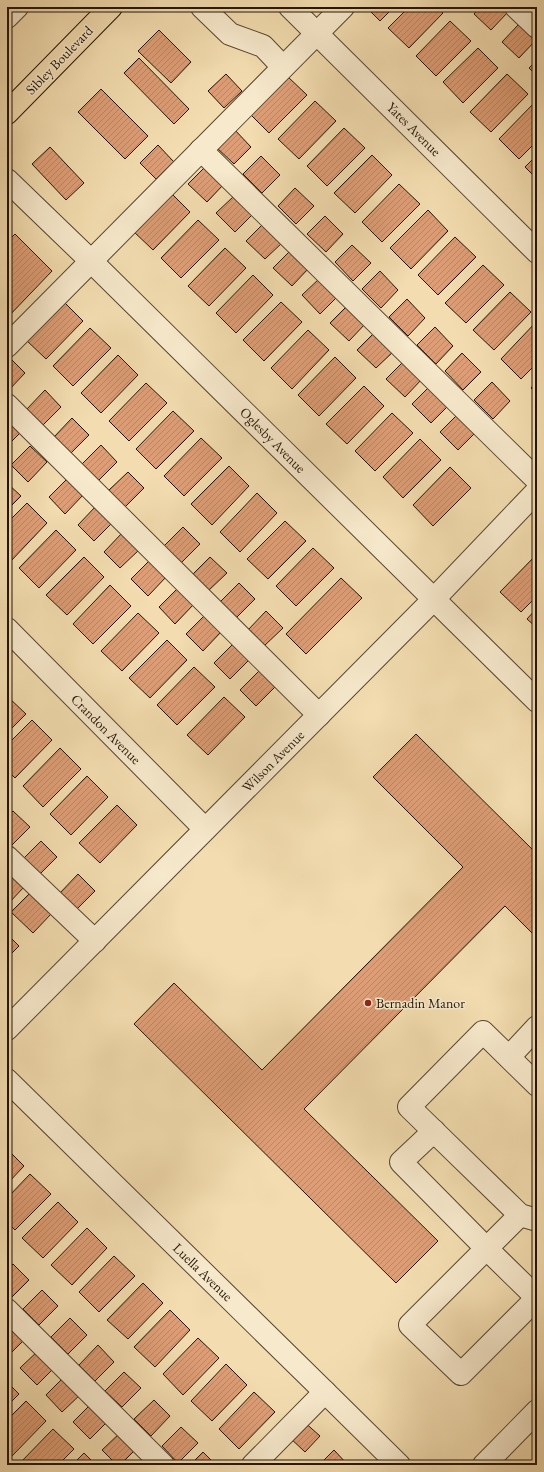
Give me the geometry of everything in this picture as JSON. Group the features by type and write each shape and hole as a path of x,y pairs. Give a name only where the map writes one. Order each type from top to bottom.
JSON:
{"main road":[{"name":"Sibley Boulevard","path":"7,113 111,7"}],"street":[{"path":"7,17 17,7"},
{"path":"202,7 230,34 263,46 283,67"},
{"name":"Yates Avenue","path":"290,7 537,252"},
{"path":"7,346 342,7"},
{"path":"516,7 537,27"},
{"path":"201,150 537,480"},
{"name":"Oglesby Avenue","path":"10,190 91,261 537,701"},
{"path":"7,405 319,715"},
{"name":"Wilson Avenue","path":"7,1029 434,599 537,491"},
{"name":"Crandon Avenue","path":"7,629 205,829"},
{"path":"7,857 94,941"},
{"path":"509,1057 537,1028"},
{"path":"434,1130 402,1162 486,1248 537,1298 461,1374 410,1325 486,1248 528,1217 409,1106 483,1032 537,1085"},
{"name":"Luella Avenue","path":"7,1080 399,1465"},
{"path":"7,1310 163,1465"},
{"path":"253,1465 326,1392"},
{"path":"484,1465 537,1411"}],"building":[{"path":"366,7 394,7 380,21"},
{"path":"409,7 437,7 443,13 409,48 388,28"},
{"path":"480,7 502,7 508,12 491,30 474,14"},
{"path":"450,21 471,41 436,76 416,56"},
{"path":"519,24 536,40 519,58 502,42"},
{"path":"159,30 191,62 171,83 138,51"},
{"path":"478,48 498,68 463,103 443,82"},
{"path":"139,58 189,109 174,124 124,73"},
{"path":"537,60 537,76 529,68"},
{"path":"226,74 242,91 224,108 208,91"},
{"path":"507,74 528,94 491,132 470,112"},
{"path":"286,75 307,95 269,133 249,113"},
{"path":"101,89 148,136 125,159 78,112"},
{"path":"315,101 336,121 299,159 278,139"},
{"path":"536,101 537,141 519,159 499,139"},
{"path":"233,128 251,147 234,164 215,146"},
{"path":"344,128 365,148 327,186 307,166"},
{"path":"158,145 174,162 156,179 140,163"},
{"path":"50,147 84,183 66,200 32,164"},
{"path":"372,155 392,175 355,213 334,193"},
{"path":"537,155 537,179 525,167"},
{"path":"261,156 280,175 262,193 243,174"},
{"path":"206,166 224,184 207,202 188,184"},
{"path":"399,184 420,204 382,242 362,222"},
{"path":"295,188 314,206 296,224 278,206"},
{"path":"170,192 190,212 153,250 132,230"},
{"path":"234,196 253,214 235,232 216,213"},
{"path":"428,210 448,231 411,269 390,248"},
{"path":"325,216 343,234 326,252 307,234"},
{"path":"198,220 219,240 181,278 161,258"},
{"path":"264,223 283,242 265,259 246,241"},
{"path":"15,234 52,271 7,318 7,242"},
{"path":"455,237 476,257 438,295 418,275"},
{"path":"352,245 371,263 353,281 335,262"},
{"path":"225,248 246,268 209,306 188,286"},
{"path":"291,250 309,268 292,286 273,268"},
{"path":"483,265 504,285 466,323 445,303"},
{"path":"380,271 398,290 381,308 362,289"},
{"path":"253,275 273,295 236,333 216,313"},
{"path":"320,278 338,296 320,314 302,295"},
{"path":"510,292 531,312 494,350 473,330"},
{"path":"407,299 425,318 408,336 389,317"},
{"path":"63,301 83,321 46,359 25,339"},
{"path":"281,302 302,322 264,361 243,340"},
{"path":"348,305 366,323 349,341 330,323"},
{"path":"537,321 537,363 521,379 501,359"},
{"path":"435,327 453,346 436,364 417,345"},
{"path":"90,328 111,348 73,386 53,366"},
{"path":"308,330 329,350 292,389 271,368"},
{"path":"375,332 394,351 376,368 357,350"},
{"path":"462,353 481,372 463,390 445,371"},
{"path":"118,355 138,375 101,413 81,393"},
{"path":"9,357 25,373 7,392 7,358"},
{"path":"335,357 356,378 319,416 298,395"},
{"path":"404,361 422,379 405,397 386,379"},
{"path":"537,381 537,394 531,388"},
{"path":"492,382 510,401 493,419 474,400"},
{"path":"146,383 167,403 129,441 109,421"},
{"path":"364,386 384,406 347,444 326,424"},
{"path":"430,386 449,405 431,423 412,404"},
{"path":"45,390 61,407 42,426 26,410"},
{"path":"173,411 194,431 156,469 136,449"},
{"path":"392,413 413,433 375,471 355,451"},
{"path":"458,414 476,432 458,450 440,432"},
{"path":"72,418 89,435 70,454 53,438"},
{"path":"7,419 21,432 7,446"},
{"path":"201,438 222,458 184,496 164,476"},
{"path":"420,439 441,460 403,498 383,477"},
{"path":"101,445 117,462 98,481 82,464"},
{"path":"30,446 47,462 28,482 11,465"},
{"path":"229,466 249,486 212,525 191,504"},
{"path":"450,467 471,488 433,526 413,505"},
{"path":"128,472 144,488 125,507 108,491"},
{"path":"68,478 84,494 65,514 49,497"},
{"path":"7,483 21,496 7,510"},
{"path":"257,493 277,513 240,552 220,532"},
{"path":"27,503 47,523 10,562 7,559 7,523"},
{"path":"97,505 113,522 94,541 78,525"},
{"path":"285,521 306,541 268,579 247,559"},
{"path":"183,527 200,544 181,563 164,546"},
{"path":"56,530 76,550 39,588 19,568"},
{"path":"123,532 140,549 120,568 104,552"},
{"path":"313,548 334,568 296,606 276,586"},
{"path":"537,554 537,596 521,612 500,592"},
{"path":"84,557 104,577 67,615 46,595"},
{"path":"210,557 227,573 207,592 191,576"},
{"path":"150,560 167,576 148,596 131,579"},
{"path":"341,578 362,598 306,654 286,634"},
{"path":"239,583 255,599 236,618 220,602"},
{"path":"110,585 131,606 93,644 73,624"},
{"path":"178,588 194,604 175,624 159,607"},
{"path":"537,608 537,628 527,619"},
{"path":"266,611 283,628 263,647 247,631"},
{"path":"138,613 159,633 122,671 101,651"},
{"path":"205,615 222,631 203,651 186,634"},
{"path":"167,640 187,660 150,698 129,678"},
{"path":"233,644 249,660 230,679 214,663"},
{"path":"194,667 215,687 177,725 157,705"},
{"path":"259,671 275,687 256,706 240,690"},
{"path":"7,696 26,714 7,733"},
{"path":"224,697 245,717 208,755 187,735"},
{"path":"32,720 52,740 15,778 7,770 7,745"},
{"name":"Bernadin Manor","path":"416,734 537,854 537,938 505,906 304,1109 438,1241 396,1283 134,1024 174,983 262,1070 463,867 373,777"},
{"path":"60,748 81,769 43,807 23,786"},
{"path":"87,776 108,797 71,835 50,814"},
{"path":"117,805 137,825 100,863 79,843"},
{"path":"13,811 30,827 10,847 7,843 7,817"},
{"path":"41,841 57,857 38,876 22,860"},
{"path":"7,871 24,887 7,905"},
{"path":"78,874 95,891 76,910 59,894"},
{"path":"30,893 52,913 33,933 11,912"},
{"path":"7,934 19,946 7,958"},
{"path":"7,1149 24,1166 7,1184"},
{"path":"30,1174 51,1194 15,1230 7,1222 7,1198"},
{"path":"58,1202 78,1222 43,1258 22,1238"},
{"path":"87,1228 107,1248 72,1285 51,1265"},
{"path":"114,1256 135,1276 99,1312 79,1292"},
{"path":"13,1264 29,1280 10,1299 7,1296 7,1269"},
{"path":"143,1283 163,1303 128,1339 107,1320"},
{"path":"42,1290 58,1306 39,1325 23,1309"},
{"path":"170,1310 190,1330 155,1367 134,1347"},
{"path":"70,1318 87,1335 68,1354 51,1337"},
{"path":"7,1324 25,1339 7,1357"},
{"path":"198,1338 219,1358 183,1395 163,1374"},
{"path":"98,1345 114,1362 95,1381 79,1365"},
{"path":"40,1349 56,1366 37,1385 20,1368"},
{"path":"226,1364 247,1385 212,1421 191,1401"},
{"path":"124,1372 141,1388 122,1407 105,1391"},
{"path":"65,1376 82,1393 62,1412 46,1395"},
{"path":"7,1382 19,1394 7,1406"},
{"path":"254,1392 275,1412 239,1449 219,1429"},
{"path":"154,1400 170,1416 151,1436 134,1419"},
{"path":"26,1401 46,1421 11,1457 7,1453 7,1420"},
{"path":"92,1403 109,1420 90,1439 73,1422"},
{"path":"302,1420 320,1436 305,1452 288,1436"},
{"path":"181,1427 198,1443 178,1463 162,1446"},
{"path":"53,1429 74,1449 58,1465 18,1465"},
{"path":"122,1431 138,1447 120,1465 117,1465 102,1450"},
{"path":"334,1450 348,1465 319,1465"},
{"path":"203,1452 216,1465 190,1465"},
{"path":"84,1453 96,1465 72,1465"}],"place":[{"name":"Bernadin Manor","path":"368,1003"}]}
